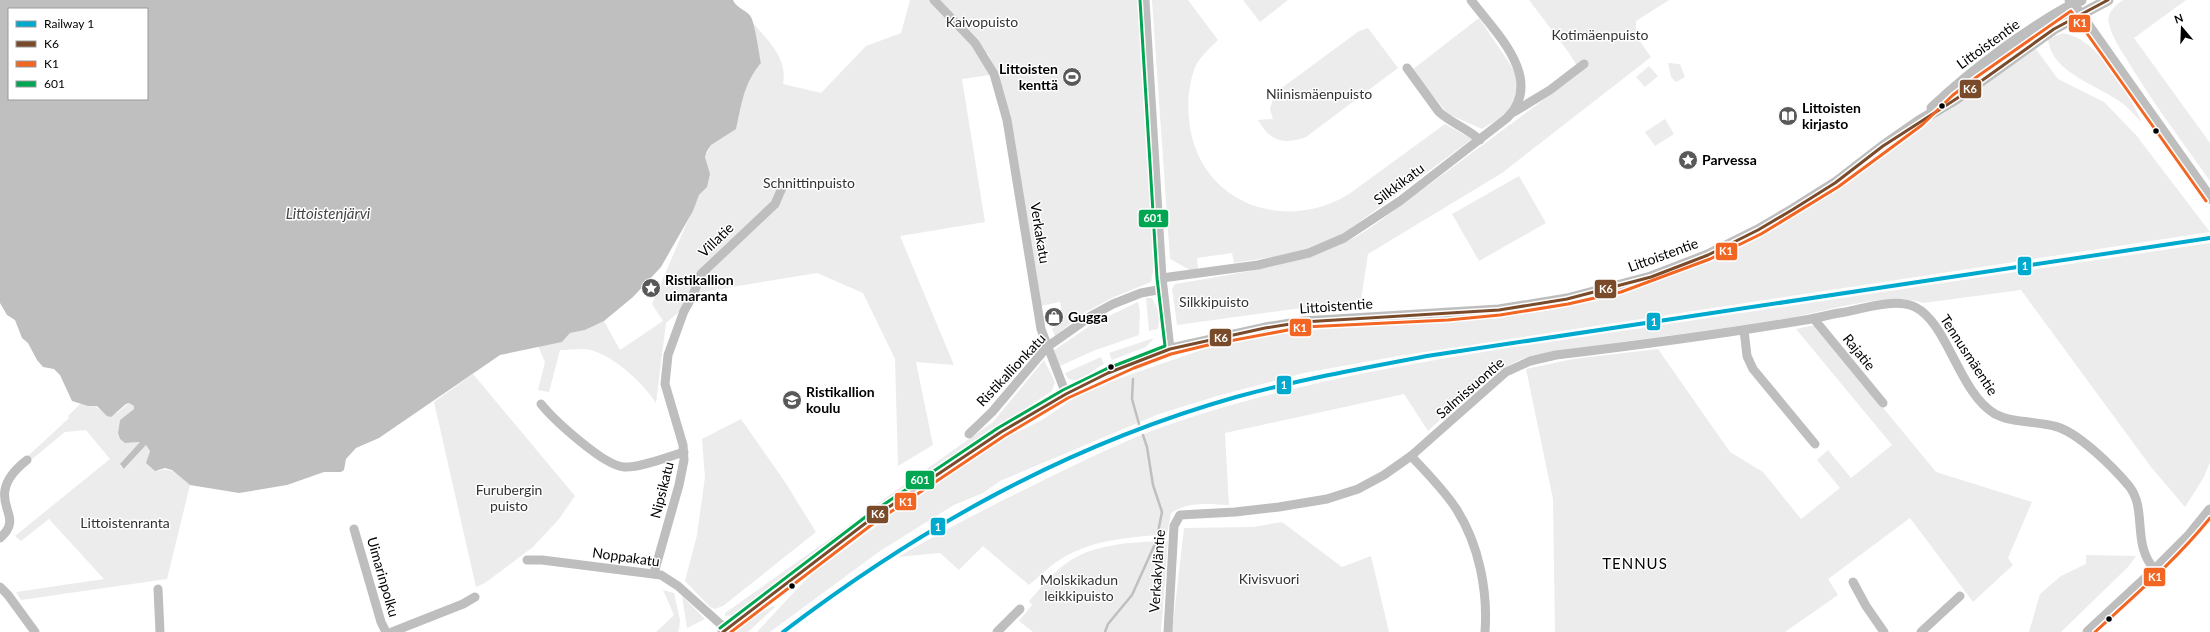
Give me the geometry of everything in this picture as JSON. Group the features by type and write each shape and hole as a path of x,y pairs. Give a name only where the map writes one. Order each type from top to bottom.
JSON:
{"street":[{"name":"Verkakatu","path":"934,0 975,43 994,74 1007,120 1041,329 1066,394"},
{"path":"1145,0 1162,278 1170,349"},
{"name":"Silkkikatu","path":"1162,278 1258,265 1293,257 1327,246 1344,238 1380,216 1480,140 1512,113 1519,100 1522,87 1516,64 1510,51 1471,0"},
{"name":"Littoistentie","path":"725,631 871,519 1001,432 1066,394 1108,373 1170,349 1241,333 1303,322 1499,310 1567,299 1619,287 1708,255 1758,230 1835,183 1919,121 1956,99 2048,33 2079,14 2108,0"},
{"path":"2074,1 2079,14 2210,198"},
{"name":"Littoistentie","path":"1919,121 1950,91 1974,72 2074,1"},
{"path":"1512,113 1550,90 1584,64"},
{"path":"1407,68 1445,118 1466,128 1480,140"},
{"name":"Villatie","path":"674,344 684,311 693,295 701,274 775,204 782,188"},
{"name":"Ristikallionkatu","path":"969,434 992,412 1047,347 1091,316 1113,304 1141,293 1163,289"},
{"name":"Salmissuontie","path":"1180,515 1257,510 1327,499 1371,483 1412,456 1506,372 1521,364 1556,355 1744,330 1814,319 1890,304"},
{"name":"Tennusmäentie","path":"1890,304 1909,305 1916,308 1930,319 1972,390 1990,410 2008,418 2051,425 2065,430 2084,442 2125,483 2132,492 2136,504 2142,550 2154,570"},
{"name":"Rajatie","path":"1814,319 1883,403"},
{"path":"1744,330 1747,356 1753,369 1815,444"},
{"name":"Nipsikatu","path":"654,573 682,476 684,452 665,384 668,355 674,344"},
{"path":"541,404 564,428 618,466 633,466 684,452"},
{"path":"1412,456 1450,501 1467,530 1477,557 1483,585 1485,632"},
{"path":"0,538 7,531 11,521 5,496 6,486 14,473 27,460"},
{"name":"Verkakyläntie","path":"1168,632 1174,526 1180,515"},
{"path":"2088,632 2209,516"},
{"name":"Uimarinpolku","path":"354,529 381,622 386,632"},
{"name":"Noppakatu","path":"527,560 542,560 654,573 673,582 725,631"},
{"path":"1853,582 1866,606 1884,632"},
{"path":"0,587 8,595 35,632"},
{"path":"158,589 160,632"},
{"path":"1921,632 1960,596"},
{"path":"392,632 463,604 475,597"},
{"path":"997,632 1020,609"}],"green space":[{"path":"910,0 1140,0 1155,263 1151,282 1114,297 1082,314 1055,336 1052,329 1064,320 1060,302 1041,306 997,74 988,53 982,59 990,75 962,79 985,222 900,236 954,365 916,362 933,445 898,466 895,359 863,293 817,273 702,292 666,323 656,403 651,395 629,372 603,355 586,349 560,350 549,392 538,390 545,362 538,346 562,342 570,333 585,330 604,321 620,350 663,321 652,304 699,195 706,186 708,173 705,157 711,145 738,119 741,97 753,74 761,63 755,37 754,24 771,44 780,59 784,75 783,84 821,93 866,46 901,33"},
{"path":"1152,0 1188,0 1218,40 1200,58 1196,65 1189,92 1189,119 1195,147 1208,171 1225,190 1246,203 1271,210 1297,211 1323,206 1349,194 1445,124 1472,139 1339,237 1292,254 1234,263 1232,253 1197,258 1198,269 1190,270 1170,259"},
{"path":"1243,0 1288,0 1260,22"},
{"name":"Kotimäenpuisto","path":"1529,0 1669,0 1636,21 1636,36 1651,57 1502,173 1368,254 1361,300 1177,325 1172,289 1175,284 1260,269 1301,259 1348,241 1395,210 1581,72 1569,53"},
{"path":"2123,0 2186,0 2134,38 2210,143 2210,181 2141,83 2113,36 2108,20 2114,7"},
{"path":"1479,18 1516,73 1518,93 1505,115 1482,129 1448,114 1412,70"},
{"name":"Niinismäenpuisto","path":"1368,28 1398,68 1306,137 1291,141 1284,141 1278,140 1268,133 1258,120 1273,119 1270,109 1275,93 1359,31"},
{"path":"2063,33 2076,37 2100,56 2120,82 2142,122 2122,103 2077,77 2057,61 2051,51 2048,39"},
{"path":"2036,49 2058,79 2104,102 2136,135 2210,232 1398,356 1304,373 1217,396 1159,414 1000,481 983,493 954,505 880,551 770,632 757,632 810,575 977,452 1042,420 1074,398 1100,385 1204,349 1244,339 1360,324 1473,320 1539,312 1627,293 1682,272 1742,246 1815,204 1935,118"},
{"path":"1668,63 1680,64 1685,77 1676,82 1671,77"},
{"path":"1649,66 1658,76 1645,87 1636,77"},
{"path":"1665,119 1674,134 1655,146 1645,132"},
{"path":"1519,176 1546,223 1479,261 1452,214"},
{"path":"2210,243 2210,462 2204,477 2185,507 2151,467 2021,290 1923,303 1909,300 1876,300 1789,318 1534,355 1504,368 1491,377 1465,397 1428,431 1404,394 1225,433 1229,505 1199,504 1178,509 1171,513 1167,534 1109,541 1081,549 1055,563 1029,585 983,546 959,570 940,553 898,557 991,506 1122,443 1168,425 1208,412 1249,400 1330,380 1495,350"},
{"path":"1146,298 1152,298 1160,315 1158,329 1149,331"},
{"path":"1138,302 1140,312 1139,335 1093,351 1060,366 1053,351 1094,323"},
{"path":"1815,325 1936,472 2032,502 2008,558 2013,565 1973,602 1910,518 1828,579 1838,595 1785,632 1555,632 1553,499 1526,369 1573,359 1658,349 1730,452 1763,472 1801,519 1840,488 1817,460 1828,450 1851,478 1892,445 1796,329"},
{"path":"1154,338 1146,347 1112,360 1109,353"},
{"path":"1101,357 1104,364 1086,376 1078,380 1068,379 1065,373"},
{"path":"1044,360 1055,382 1052,391 872,511 873,507 993,422"},
{"name":"Furubergin puisto","path":"473,374 575,496 559,519 533,547 485,583 476,587 434,402"},
{"name":"Littoistenranta","path":"129,403 134,406 134,409 120,420 118,433 120,439 125,443 140,442 120,465 125,469 146,445 150,451 148,457 159,471 172,471 190,485 167,579 21,600 16,592 104,579 49,519 21,541 15,536 110,459 86,430 65,432 31,460 28,456 69,418 68,416 80,404 93,405 99,409 117,413"},
{"path":"741,419 785,482 816,532 723,606 715,609 710,607 685,581 697,535 705,477 702,439"},
{"path":"858,519 860,520 858,525 735,615 725,616 725,613"},
{"name":"Kivisvuori","path":"1282,522 1342,567 1371,556 1389,632 1172,632 1184,528 1253,527"},
{"name":"Molskikadun leikkipuisto","path":"1168,541 1161,632 1033,632 1019,621 1032,605 1029,601 1047,580 1057,570 1079,556 1103,547 1129,543"},
{"path":"2086,555 2136,556 2128,567 2061,632 2029,632 2040,594 2061,576 2086,564"},
{"path":"663,590 674,593 680,620 678,632 656,632 674,615"},
{"path":"682,596 705,619 687,628"},
{"path":"773,606 775,607 748,632 735,632 750,619"}],"water":[{"name":"Littoistenjärvi","path":"0,0 733,0 734,3 751,17 761,63 750,79 742,102 736,129 711,145 707,151 705,157 710,174 707,187 699,195 693,211 661,267 633,297 604,321 585,330 570,333 562,342 500,355 379,438 356,448 346,459 344,470 341,472 324,472 287,485 239,493 190,485 172,470 165,468 155,471 146,463 150,451 146,445 124,469 120,464 140,442 125,443 120,439 118,433 120,420 134,409 134,406 129,403 126,404 111,417 107,416 97,406 88,406 72,401 60,375 54,369 43,367 37,360 28,343 22,338 15,320 7,315 0,303"}],"waterway":[{"path":"1133,379 1132,399 1139,424"},
{"path":"1143,435 1147,447 1153,485 1162,512 1158,532"},
{"path":"1105,632 1108,624 1132,595 1155,544"}],"rail line":[{"name":"1","path":"783,632 888,558 942,524 998,493 1113,439 1236,397 1307,380 1427,356 2210,238"}],"transit line":[{"name":"601","path":"720,628 868,515 998,428 1063,390 1106,369 1165,346 1157,278 1140,0"},
{"name":"K6","path":"723,632 871,519 1001,432 1066,394 1108,373 1170,349 1265,328 1303,322 1499,310 1567,299 1651,277 1708,255 1758,230 1792,210 1835,183 1883,146 1956,99 2054,29 2108,0"},
{"name":"K1","path":"731,632 874,523 1004,436 1068,398 1134,368 1171,354 1208,345 1304,327 1448,320 1500,315 1568,304 1621,292 1710,259 1761,234 1838,187 1922,125 1953,95 1978,76 2071,11 2206,201"},
{"name":"K1","path":"2095,632 2169,563 2210,518"}],"place":[{"name":"Littoisten kenttä","path":"1072,77"},
{"name":"Littoisten kirjasto","path":"1788,116"},
{"name":"Parvessa","path":"1688,160"},
{"name":"Ristikallion uimaranta","path":"651,288"},
{"name":"Gugga","path":"1054,317"},
{"name":"Ristikallion koulu","path":"792,400"}],"district":[{"name":"TENNUS","path":"1635,564"}],"park label":[{"name":"Kaivopuisto","path":"982,22"},
{"name":"Schnittinpuisto","path":"809,183"},
{"name":"Silkkipuisto","path":"1214,302"}]}
